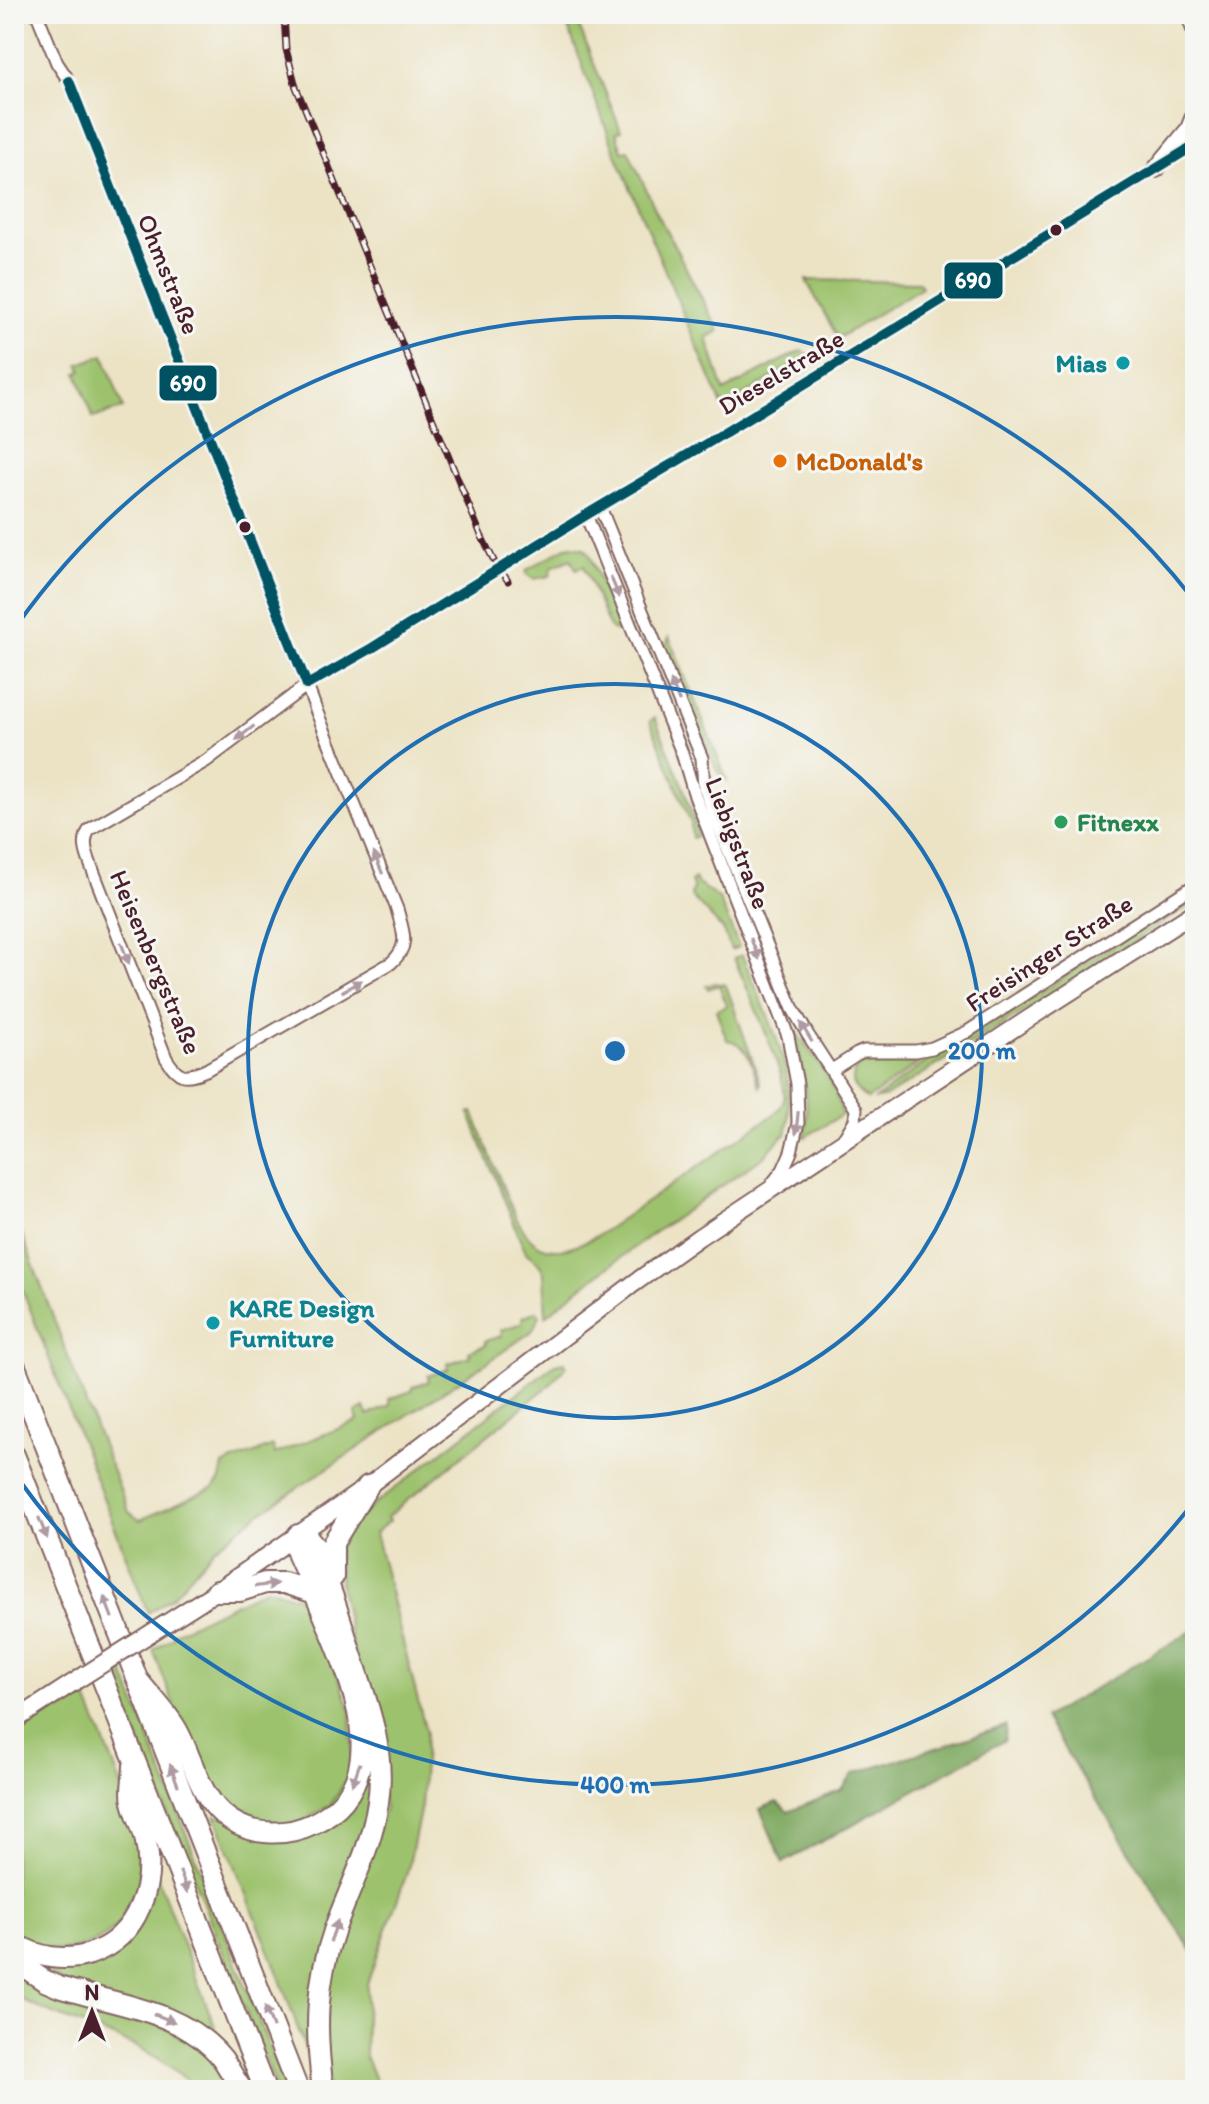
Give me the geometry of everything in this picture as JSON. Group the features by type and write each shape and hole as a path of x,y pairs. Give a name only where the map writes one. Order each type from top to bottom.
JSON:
{"highway":[{"path":"14,1364 298,2090"},
{"path":"14,1455 265,2090"},
{"path":"137,1679 177,1730 201,1785 211,1802 228,1819 254,1831 295,1830 333,1810 344,1799 358,1772 362,1746 349,1675 324,1595 333,1543 368,1486"},
{"path":"298,1535 298,1555 324,1595 371,1716 380,1763 373,1827 334,1931 320,1983 317,2048 323,2090"},
{"path":"217,1591 240,1591 265,1583 284,1583 324,1595"},
{"path":"14,1943 44,1956 86,1955 113,1942 133,1921 145,1894 148,1867 145,1837 132,1800 135,1757"},
{"path":"14,1960 59,1987 147,2011 183,2025 222,2058 242,2090"}],"main road":[{"path":"1189,14 1195,29"},
{"path":"1156,169 1189,129 1195,114"},
{"path":"14,1721 217,1591 368,1486 633,1284 767,1190 1195,912"}],"street":[{"name":"Ohmstraße","path":"37,14 57,63 69,81 397,909"},
{"name":"Dieselstraße","path":"307,685 1195,145"},
{"name":"Liebigstraße","path":"600,507 702,758 704,787 765,942 801,1024 856,1109"},
{"name":"Liebigstraße","path":"586,515 682,753 695,796 788,1036 797,1084 798,1123 783,1170 767,1190"},
{"name":"Heisenbergstraße","path":"307,685 206,761 97,824 85,835 92,868 171,1065 185,1077 192,1076 391,963 404,947 397,909"},
{"name":"Freisinger Straße","path":"832,1070 864,1051 916,1051 950,1042 1195,885"},
{"path":"837,1145 855,1120 856,1109 873,1111 894,1108"}],"green space":[{"path":"563,14 574,14 621,131 616,133 622,151 628,150 719,331 707,338 724,391 798,352 809,355 723,408 615,152"},
{"path":"806,280 919,282 922,287 838,338"},
{"path":"104,355 123,408 93,418 77,373 82,371 79,364"},
{"path":"572,546 584,548 589,553 620,632 612,630 608,624 584,566 576,569 571,559 552,567 550,576 534,579 526,574 527,570"},
{"path":"669,637 727,780 717,771 666,645"},
{"path":"655,718 697,829 697,836 692,838 691,823 650,721"},
{"path":"695,879 719,899 739,947 731,950 724,931 691,896 691,882"},
{"path":"1195,893 1195,902 887,1096 874,1100 929,1060 932,1054 969,1038"},
{"path":"742,955 770,1020 784,1065 789,1111 786,1135 765,1156 648,1237 546,1316 544,1273 541,1266 526,1253 469,1113 473,1112 511,1206 526,1234 547,1248 560,1249 597,1236 773,1115 782,1105 784,1089 780,1072 734,958"},
{"path":"715,983 727,988 760,1087 745,1051 727,1040 716,1010 727,1006 719,985 708,989 706,986"},
{"path":"794,1029 830,1081 842,1115 805,1137 806,1096"},
{"path":"924,1057 868,1099 854,1086 855,1070 870,1060"},
{"path":"14,1214 129,1512 140,1520 213,1488 220,1480 223,1465 273,1446 275,1454 358,1421 356,1413 365,1408 368,1415 390,1406 389,1399 429,1381 428,1376 448,1369 447,1364 470,1356 469,1351 486,1345 485,1341 502,1336 501,1330 522,1323 522,1317 537,1311 540,1316 532,1331 491,1360 257,1515 215,1548 172,1597 148,1613 14,1268"},
{"path":"565,1362 566,1365 552,1383 387,1517 389,1521 375,1533 426,1732 421,1806 408,1870 367,1984 365,2055 379,2090 329,2090 323,2054 330,1967 385,1808 341,1591 338,1550 352,1523 555,1364"},
{"path":"267,1588 309,1601 351,1710 353,1769 331,1805 295,1825 244,1821 204,1784 153,1650 173,1637 172,1634"},
{"path":"1195,1629 1195,1956 1045,1718"},
{"path":"123,1671 286,2090 277,2090 114,1677"},
{"path":"86,1696 132,1820 141,1870 138,1890 127,1913 105,1936 82,1947 48,1949 14,1934 14,1736 63,1705 65,1709"},
{"path":"1006,1726 1005,1740 783,1863 760,1809 777,1802 788,1812 842,1790 853,1774"},
{"path":"367,1749 373,1788 309,2059 215,1816 315,1829"},
{"path":"156,1874 226,2055 65,1983 33,1962 98,1959"},
{"path":"14,1967 138,2014 202,2046 234,2090 196,2090 179,2073 140,2048 30,2004 14,1994"}],"railway":[{"path":"284,14 286,49 296,87 481,535 508,581"}],"transit line":[{"name":"690","path":"69,81 307,685"},
{"name":"690","path":"307,685 1195,145"}],"place":[{"name":"Mias","path":"1123,363"},
{"name":"McDonald's","path":"780,461"},
{"name":"Fitnexx","path":"1061,822"},
{"name":"KARE Design Furniture","path":"213,1323"}]}
